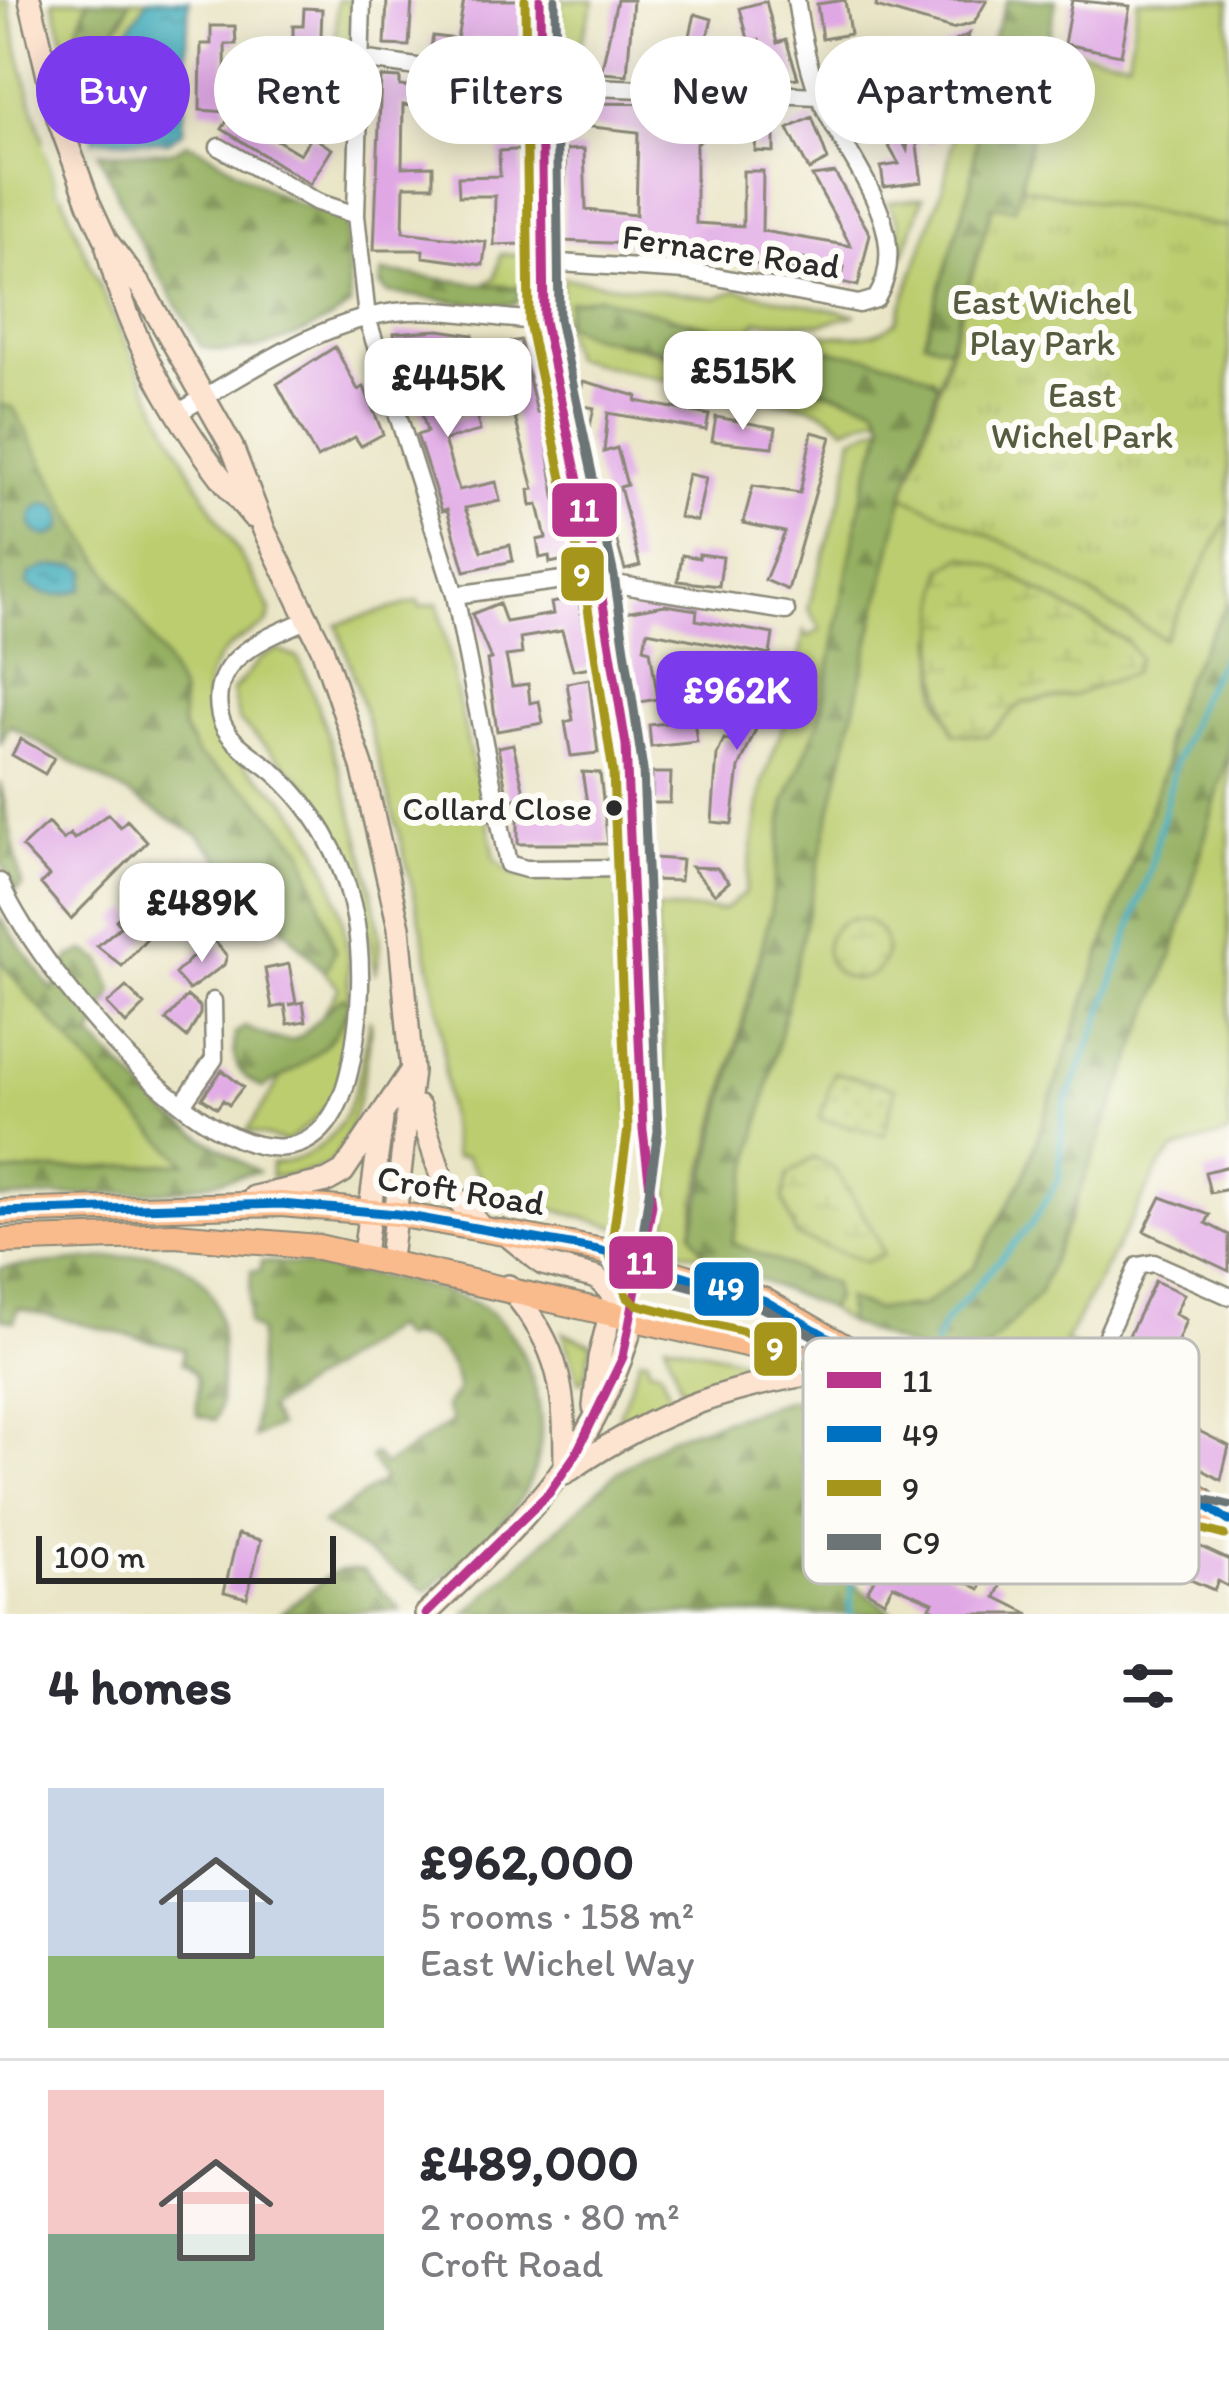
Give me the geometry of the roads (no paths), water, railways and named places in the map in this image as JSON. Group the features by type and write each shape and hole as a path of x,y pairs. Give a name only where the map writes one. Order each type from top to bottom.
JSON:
{"main road":[{"path":"30,0 67,145 106,240 122,305 213,470 264,530"},
{"path":"106,240 142,288 235,454 264,530 343,701 382,840 404,964 412,1071 437,1170 451,1196 492,1229 543,1264 597,1277 619,1307"},
{"path":"224,1203 337,1177 412,1071"},
{"path":"390,1259 412,1071"},
{"path":"364,1254 383,1112"},
{"name":"Croft Road","path":"0,1212 224,1203 397,1214 625,1256 763,1300 830,1338"},
{"name":"Croft Road","path":"0,1241 188,1235 364,1254 619,1307 803,1355"},
{"path":"565,1473 618,1372 625,1256"},
{"path":"507,1286 543,1331 561,1374 565,1473"},
{"path":"426,1614 565,1473 625,1433 704,1397 803,1375"}],"street":[{"path":"361,36 362,0"},
{"path":"540,0 541,36"},
{"name":"Fernacre Road","path":"796,0 815,79"},
{"path":"606,89 815,96"},
{"path":"358,144 356,215 367,318 455,595 508,864 526,869 632,868 626,745 599,579 544,321 543,144"},
{"name":"Fernacre Road","path":"544,262 686,271 859,304 876,298 888,262 886,235 874,200 844,144"},
{"path":"219,147 317,202 356,215"},
{"path":"179,412 303,344 367,318 426,310 544,321"},
{"path":"455,595 533,582 599,579 786,610"},
{"path":"0,881 10,908 52,969 183,1103 231,1140 266,1150 286,1150 323,1131 348,1080 363,980 361,942 346,878 320,824 276,774 227,733 219,705 222,677 236,657 309,619"},
{"path":"183,1103 214,1059 213,1001"},
{"path":"1106,1338 1138,1266 1154,1263 1229,1296"}],"water":[{"path":"148,0 189,0 187,36 124,36"},
{"path":"51,144 91,144 58,191 46,151"},
{"path":"47,504 58,509 63,520 58,531 47,536 36,531 31,520 36,509"},
{"path":"77,566 87,571 82,589 53,595 27,584 29,575 46,567"}],"waterway":[{"path":"938,1338 944,1323 1032,1223 1059,1178 1063,1111 1101,1017 1151,867 1175,764 1201,696 1229,646"},
{"path":"850,1614 851,1584"}],"place":[{"name":"Collard Close","path":"614,808"}],"park label":[{"name":"East Wichel Play Park","path":"1042,322"},
{"name":"East Wichel Park","path":"1082,414"}]}
